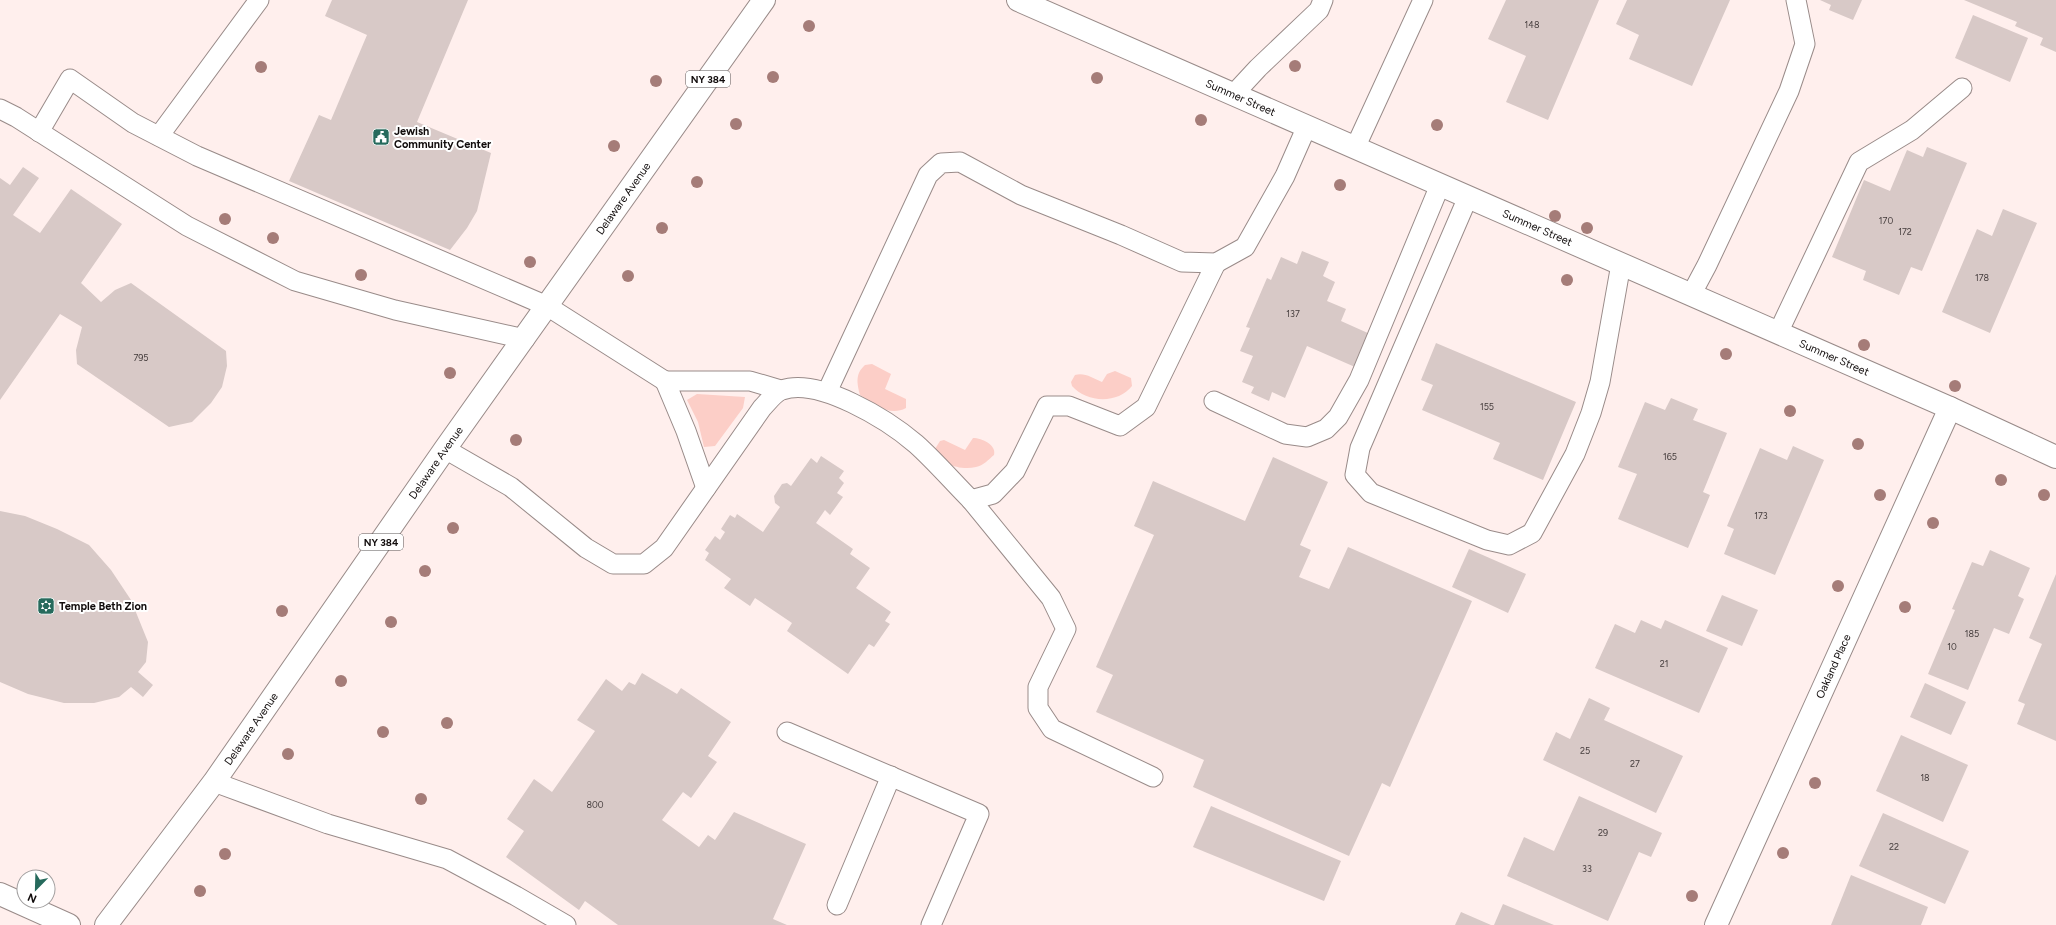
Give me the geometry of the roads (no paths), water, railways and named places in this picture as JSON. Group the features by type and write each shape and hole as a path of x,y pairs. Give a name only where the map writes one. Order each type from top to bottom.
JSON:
{"street":[{"name":"Delaware Avenue","path":"106,925 214,782 445,449 525,339 764,0"},
{"name":"Summer Street","path":"1018,0 1950,408 2056,457"},
{"name":"Oakland Place","path":"1716,925 1950,408"},
{"path":"0,894 69,925"}],"lane":[{"path":"159,136 259,0"},
{"path":"1233,94 1319,10 1323,0"},
{"path":"1355,148 1423,0"},
{"path":"1691,295 1707,265 1789,91 1805,44 1796,0"},
{"path":"39,132 70,80 133,123 197,156 547,306 665,381 750,381 781,390 806,388 827,392 871,413 915,443 971,500 1051,598 1066,629 1038,688 1038,708 1052,729 1153,777"},
{"path":"1778,333 1859,162 1912,130 1962,88"},
{"path":"0,109 187,226 295,281 395,310 525,339"},
{"path":"827,392 928,175 941,162 960,162 1022,195 1122,235 1182,262 1216,263 1245,247 1285,176 1307,126"},
{"path":"1214,401 1284,434 1307,437 1326,429 1338,417 1359,380 1440,185"},
{"path":"1468,197 1360,448 1355,475 1371,493 1487,540 1509,545 1532,533 1566,473 1591,413 1605,359 1621,264"},
{"path":"971,500 994,494 1015,471 1047,406 1069,406 1120,426 1146,407 1216,263"},
{"path":"665,381 686,431 706,488"},
{"path":"445,449 511,487 586,548 613,564 644,564 664,548 762,408 781,390"},
{"path":"788,732 979,814 931,925"},
{"path":"837,905 891,776"},
{"path":"214,782 328,824 447,859 566,925"}],"place":[{"name":"Jewish Community Center","path":"381,137"},
{"name":"Temple Beth Zion","path":"46,606"}]}
